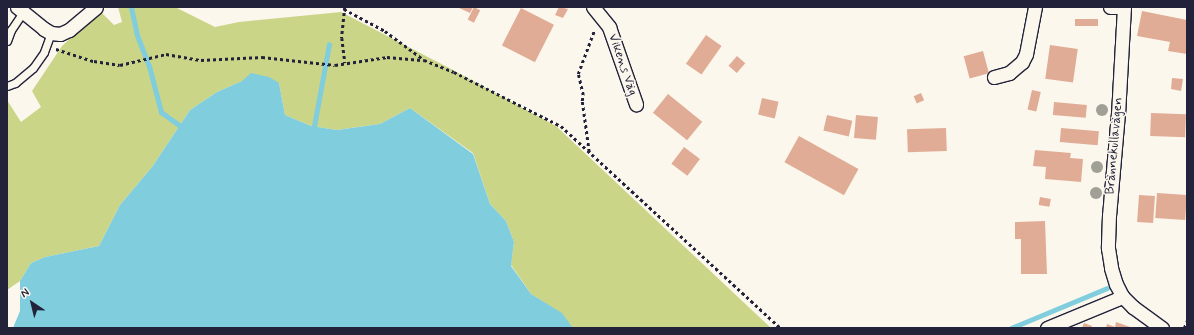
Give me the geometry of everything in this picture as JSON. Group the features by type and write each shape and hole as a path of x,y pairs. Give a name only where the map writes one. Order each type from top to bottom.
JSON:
{"street":[{"path":"20,9 49,39 65,33 96,7"},
{"name":"Vikens Väg","path":"593,7 609,27 636,104"},
{"path":"994,77 1009,73 1022,62 1026,54 1035,7"},
{"name":"Brännekullavägen","path":"1110,7 1124,7 1118,113 1109,216 1108,248 1111,268 1122,296 1133,307 1162,328"},
{"path":"1047,328 1117,300 1122,296"}],"lane":[{"path":"7,41 20,9"},
{"path":"7,86 15,83 33,68 49,39"}],"path":[{"path":"345,63 342,38 344,8 385,30 424,60 454,72 560,126 781,328"},
{"path":"589,153 582,101 583,95 578,74 594,28 604,21"},
{"path":"49,39 94,61 120,65 152,56 166,54 200,60 262,57 331,64 387,58 424,60"},
{"path":"1184,328 1187,321"}],"green space":[{"path":"118,7 175,7 215,27 239,22 341,12 453,70 556,126 771,328 573,328 561,313 531,294 511,265 514,242 506,221 490,204 473,153 410,108 380,124 337,130 311,126 285,115 279,83 242,81 217,92 190,110 152,167 120,205 99,246 45,257 31,263 20,281 7,290 7,100 21,122 41,107 32,91 62,46 100,11 114,25 122,22"}],"water":[{"path":"251,73 269,77 279,83 285,115 311,126 337,130 380,124 410,108 473,154 490,204 506,221 514,242 511,266 531,294 562,313 573,328 13,328 20,311 20,281 31,263 45,257 99,246 120,205 152,167 190,110 217,92 242,81"}],"building":[{"path":"457,7 473,7 470,13"},
{"path":"474,7 480,10 474,23 468,19"},
{"path":"559,7 568,9 563,18 555,15"},
{"path":"521,8 554,25 535,62 502,45"},
{"path":"1142,11 1187,20 1187,54 1168,51 1170,42 1137,36"},
{"path":"1075,19 1098,19 1098,26 1075,26"},
{"path":"706,35 722,46 701,75 686,64"},
{"path":"1050,45 1078,49 1073,83 1045,79"},
{"path":"983,51 989,73 970,78 964,56"},
{"path":"737,56 745,63 737,73 728,66"},
{"path":"1172,78 1183,79 1181,91 1171,89"},
{"path":"1032,90 1041,92 1036,112 1028,109"},
{"path":"921,93 924,100 917,103 914,96"},
{"path":"668,94 702,122 687,140 653,113"},
{"path":"762,98 779,102 775,118 758,115"},
{"path":"1054,102 1087,105 1086,118 1053,115"},
{"path":"1151,113 1186,114 1185,137 1150,136"},
{"path":"827,115 852,121 849,136 823,131"},
{"path":"856,115 878,117 876,140 854,138"},
{"path":"946,128 947,151 908,152 907,129"},
{"path":"1061,128 1099,131 1098,145 1060,142"},
{"path":"799,136 858,169 844,195 784,162"},
{"path":"684,147 700,159 687,176 671,164"},
{"path":"1035,150 1071,153 1070,158 1083,159 1081,182 1045,179 1046,167 1033,166"},
{"path":"1157,193 1187,195 1185,220 1155,218"},
{"path":"1139,195 1155,196 1153,223 1137,222"},
{"path":"1040,197 1051,199 1049,207 1039,205"},
{"path":"1045,221 1047,274 1021,274 1021,239 1015,239 1015,222"},
{"path":"1116,322 1133,328 1106,328 1107,324 1115,327"},
{"path":"1084,323 1092,326 1091,328 1082,328"}],"waterway":[{"path":"131,7 137,35 149,66 161,112 180,126"},
{"path":"314,126 329,44"},
{"path":"1011,328 1107,288"}]}
